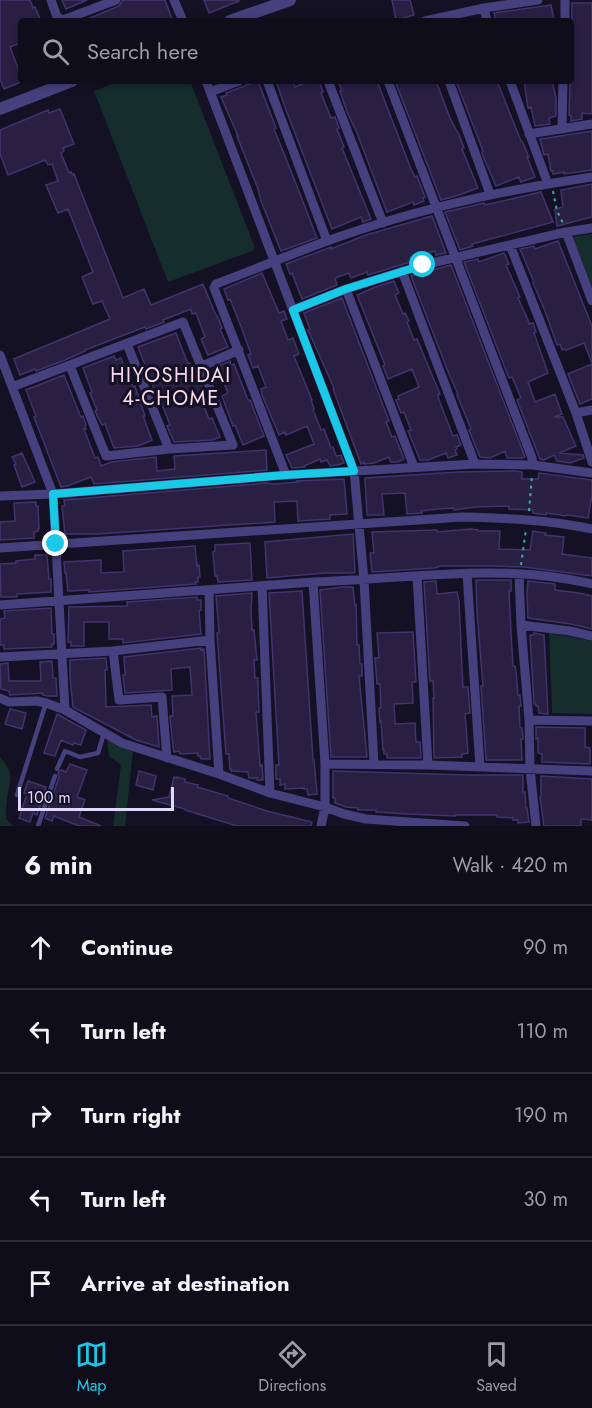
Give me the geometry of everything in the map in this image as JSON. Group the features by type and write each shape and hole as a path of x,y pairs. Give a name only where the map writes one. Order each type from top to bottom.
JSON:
{"street":[{"path":"51,0 59,18"},
{"path":"174,0 182,18"},
{"path":"239,18 290,0"},
{"path":"440,18 484,8 538,0"},
{"path":"565,18 566,0"},
{"path":"68,18 112,1"},
{"path":"484,8 487,18"},
{"path":"0,109 64,84"},
{"path":"207,84 354,471 364,580 374,764"},
{"path":"210,92 231,84"},
{"path":"268,84 327,241"},
{"path":"329,84 383,223"},
{"path":"389,84 533,465"},
{"path":"450,84 490,194"},
{"path":"511,84 548,184"},
{"path":"562,129 563,84"},
{"path":"529,134 592,124"},
{"path":"286,475 214,288 216,284 327,241 383,223 490,194 592,177"},
{"path":"293,310 346,289 423,265 592,228"},
{"path":"566,232 592,301"},
{"path":"510,245 576,413 592,462"},
{"path":"402,271 475,464"},
{"path":"346,289 414,467"},
{"path":"12,387 183,322 233,445 106,456 70,366"},
{"path":"127,344 169,449"},
{"path":"200,367 239,350"},
{"path":"0,355 53,494 65,710"},
{"path":"576,413 592,410"},
{"path":"0,496 475,464 533,465 592,473"},
{"path":"0,548 462,517 528,519 592,529"},
{"path":"0,605 313,582 467,574 519,574 570,579 592,584"},
{"path":"467,574 480,767"},
{"path":"519,574 530,769 536,826"},
{"path":"417,576 428,765"},
{"path":"313,582 325,764 325,807 321,826"},
{"path":"262,586 270,793"},
{"path":"209,590 219,774"},
{"path":"521,625 592,636"},
{"path":"0,657 113,651 210,640"},
{"path":"113,651 119,700 162,697 166,758"},
{"path":"0,698 9,702 46,703 65,710 122,743 270,793 344,814 366,819 465,826"},
{"path":"529,720 592,721"},
{"path":"325,764 592,771"}],"lane":[{"path":"17,795 46,703"},
{"path":"57,769 65,751 80,757 98,753 104,733"},
{"path":"38,826 55,776"}],"path":[{"path":"548,184 566,232"}],"green space":[{"path":"112,84 191,84 255,248 168,282 94,91"},
{"path":"592,234 592,290 571,237"},
{"path":"549,633 592,641 592,714 552,713"},
{"path":"107,740 133,751 125,826 113,826 121,765 109,756"},
{"path":"0,757 10,773 6,819 13,826 0,826"}],"building":[{"path":"0,0 30,0 40,18 18,18 18,44 10,47 18,68 18,83 4,89 0,79"},
{"path":"62,0 87,0 66,9"},
{"path":"123,0 165,0 172,18 90,18 119,6"},
{"path":"204,0 238,0 239,1 209,13"},
{"path":"392,0 410,0 414,15 396,18"},
{"path":"572,3 592,3 592,114 582,113 582,119 571,121 569,115 570,84 574,84 574,18 572,18"},
{"path":"551,5 554,18 495,18 494,13"},
{"path":"250,84 259,84 276,128 274,129 317,238 281,251 221,97 227,95 226,93"},
{"path":"277,84 294,84 295,87 302,84 320,84 323,92 321,93 331,118 335,117 344,147 342,148 371,219 363,222 361,217 332,229"},
{"path":"339,84 378,84 411,169 415,177 417,176 425,197 424,201 414,205 413,202 387,212 347,112 340,91 342,91"},
{"path":"396,84 437,84 459,135 464,148 462,149 478,188 441,200"},
{"path":"457,84 498,84 535,177 521,182 519,177 496,186"},
{"path":"524,84 553,84 556,98 556,116 549,118 550,124 535,126 531,107 528,108"},
{"path":"60,109 74,144 63,148 64,151 61,153 69,173 74,174 123,298 144,289 151,305 203,284 228,347 208,355 201,339 205,337 196,313 192,314 191,309 146,329 145,327 65,360 20,375 14,359 110,319 102,301 93,304 82,277 93,272 68,209 58,213 46,185 58,181 52,164 48,165 45,160 8,175 0,154 0,130 48,110 49,113"},
{"path":"592,131 592,170 553,174 548,154 544,155 540,139"},
{"path":"592,184 592,217 557,226 555,209 563,207 561,190"},
{"path":"541,192 553,222 472,244 473,246 460,250 445,212"},
{"path":"432,216 446,253 436,255 435,251 419,256 420,259 368,275 367,272 351,278 349,273 335,278 337,285 302,299 286,264 366,235"},
{"path":"558,241 592,326 592,363 584,343 566,350 562,350 560,344 557,345 520,249 534,246 535,249"},
{"path":"504,253 509,264 506,265 520,297 518,298 529,324 533,323 536,332 534,333 548,373 528,382 535,402 555,394 562,414 554,417 563,417 576,446 559,453 583,455 584,458 570,463 557,461 554,455 544,460 540,459 517,400 521,398 512,377 509,378 464,262 478,259 479,262"},
{"path":"451,265 525,457 523,458 507,458 505,451 490,458 480,457 458,394 411,276"},
{"path":"262,273 279,313 284,311 287,319 281,321 288,340 293,338 299,354 294,356 312,400 313,410 321,430 324,429 331,448 333,447 336,456 341,455 344,463 330,466 327,460 321,462 320,459 305,467 292,468 286,455 314,444 307,426 286,435 285,432 279,435 262,395 261,389 266,387 258,366 253,368 248,355 251,354 242,329 224,289"},
{"path":"394,281 399,293 395,295 403,314 405,313 409,321 407,322 414,340 417,339 440,394 438,395 439,400 453,436 457,435 461,445 456,447 457,455 448,458 446,453 428,460 420,460 408,431 411,430 404,412 401,413 396,400 399,399 398,396 419,387 412,369 388,379 383,366 385,365 357,295"},
{"path":"342,298 389,421 386,422 392,437 395,436 404,459 398,462 391,462 389,457 374,463 361,464 334,388 308,330 310,329 304,313"},
{"path":"176,333 188,364 190,363 201,384 204,392 199,394 209,419 212,418 220,437 212,440 174,442 167,426 170,425 138,347"},
{"path":"114,356 116,360 121,358 130,384 135,386 152,440 138,446 114,448 105,424 102,425 95,411 97,410 90,393 92,392 83,368"},
{"path":"230,361 231,366 234,364 264,436 243,445 222,396 228,393 222,378 216,380 213,372 215,372 214,368"},
{"path":"592,364 592,399 580,404 568,374"},
{"path":"64,375 80,415 83,416 86,425 84,429 95,458 98,457 101,466 111,462 156,457 157,471 175,469 174,456 266,450 267,470 94,484 91,477 61,487 26,390"},
{"path":"22,453 35,482 22,487 12,457"},
{"path":"522,472 522,479 538,479 539,473 592,480 588,518 546,513 546,515 533,513 533,510 509,509 509,506 437,509 407,514 405,493 382,494 384,515 367,515 365,478"},
{"path":"344,479 347,514 330,515 330,519 298,521 297,501 274,502 275,522 97,534 65,534 62,506 65,506 64,500"},
{"path":"36,502 39,529 34,532 34,538 0,540 0,522 15,521 14,503"},
{"path":"471,529 500,531 499,549 530,550 533,531 564,537 562,554 592,558 592,576 524,567 488,566 441,566 372,572 370,553 374,553 372,532 437,530 437,532"},
{"path":"353,534 355,572 267,578 265,542"},
{"path":"250,543 252,580 218,582 215,576 213,552 215,545"},
{"path":"195,546 200,577 198,577 198,582 195,582 196,584 89,592 89,590 68,591 64,562 101,560 101,573 123,572 123,551"},
{"path":"35,555 47,555 51,592 1,597 0,564 35,559"},
{"path":"476,580 511,580 511,591 509,591 513,666 516,671 518,695 520,695 522,760 486,760"},
{"path":"436,581 437,594 457,592 459,601 463,687 468,687 470,713 465,714 468,753 462,754 462,757 434,758 434,698 433,681 430,681 424,582"},
{"path":"528,581 555,584 555,590 592,596 592,629 528,618"},
{"path":"353,587 356,605 357,645 359,645 360,664 362,664 362,676 359,676 367,757 331,757 320,590"},
{"path":"302,591 317,794 308,795 307,789 304,788 285,789 285,784 280,785 280,779 276,779 276,765 279,765 269,593"},
{"path":"252,593 252,630 254,630 257,660 254,660 255,678 258,678 259,712 256,712 263,780 249,778 248,772 231,771 230,769 229,754 226,754 217,633 219,631 216,596"},
{"path":"197,597 197,600 201,600 199,611 201,634 123,643 123,639 109,639 109,622 84,622 84,646 71,646 71,642 68,642 69,607 127,606 127,602"},
{"path":"51,608 52,634 54,634 52,647 4,649 4,645 0,645 0,619 5,618 4,611"},
{"path":"413,632 416,682 412,682 413,703 394,704 395,724 415,723 416,742 420,742 421,758 387,758 383,750 380,722 380,684 377,684 375,658 379,658 377,633"},
{"path":"534,633 544,635 548,714 539,713 538,706 534,704 530,635"},
{"path":"201,648 201,650 204,649 210,759 201,759 198,753 174,752 170,716 173,716 172,696 192,695 190,667 171,669 172,690 125,693 123,675 125,675 124,657"},
{"path":"106,658 106,707 151,705 152,717 157,716 159,747 136,740 73,707 70,660"},
{"path":"52,661 57,696 47,696 43,693 10,695 9,691 1,689 0,664 8,663 9,681 41,681 40,662"},
{"path":"10,709 26,713 22,729 5,724"},
{"path":"57,714 86,730 81,745 74,743 73,745 61,740 55,756 44,753"},
{"path":"536,727 585,728 585,747 590,748 590,764 542,762 542,754 538,753"},
{"path":"70,764 87,770 77,797 85,800 79,817 101,826 79,826 54,816 52,821 45,818 59,777 58,773 61,770 66,772"},
{"path":"139,771 156,776 153,790 136,785"},
{"path":"333,771 523,775 523,792 525,792 529,822 518,823 518,820 513,820 513,818 497,817 497,815 407,814 346,807 335,803 335,798 333,798"},
{"path":"541,776 592,779 592,820 581,819 581,826 544,826 540,797"},
{"path":"174,777 185,779 185,782 198,785 197,787 267,811 312,822 311,826 237,826 152,800 169,797"},
{"path":"28,781 46,787 37,815 33,813 30,822 19,818 27,794 24,793"}],"district":[{"name":"HIYOSHIDAI 4-CHOME","path":"171,386"}],"route":[{"path":"56,544 53,494 354,471 293,310 346,289 423,265"}]}
